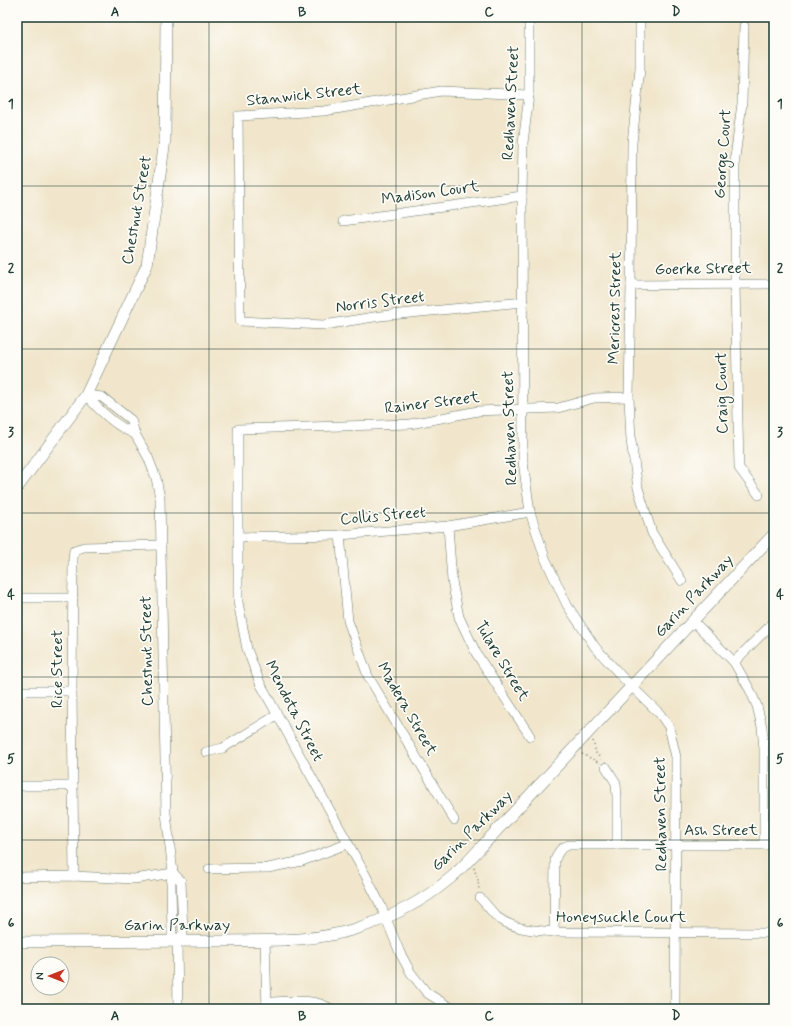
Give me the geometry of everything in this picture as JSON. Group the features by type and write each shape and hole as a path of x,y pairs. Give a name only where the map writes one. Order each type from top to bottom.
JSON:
{"street":[{"name":"Chestnut Street","path":"166,17 165,140 147,265 86,395 97,407 124,430 135,434 148,457 156,478 160,498 166,813 173,873 171,882 172,935 177,941 178,1009"},
{"name":"Redhaven Street","path":"530,17 529,95 523,143 522,196 523,462 530,512 545,558 567,605 595,647 660,714 669,727 673,740 676,757 677,845 676,1009"},
{"name":"Mericrest Street","path":"640,25 640,69 632,143 629,397 631,441 638,488 652,533 682,581"},
{"name":"George Court","path":"735,284 735,158 742,103 744,26"},
{"name":"Stanwick Street","path":"240,321 238,116 324,111 441,91 529,95"},
{"name":"Madison Court","path":"343,221 522,196"},
{"name":"Craig Court","path":"735,284 738,468 759,495"},
{"name":"Goerke Street","path":"631,285 774,284"},
{"name":"Norris Street","path":"240,321 324,325 380,316 523,302"},
{"path":"17,488 86,395"},
{"name":"Rainer Street","path":"238,429 410,424 478,411 558,408 594,398 629,397"},
{"name":"Mendota Street","path":"238,429 238,602 247,649 260,683 366,876 386,918 400,953 411,973 427,993 453,1009"},
{"name":"Collis Street","path":"238,537 340,535 448,526 530,512"},
{"name":"Tulare Street","path":"448,526 452,581 459,617 476,652 530,736"},
{"name":"Garin Parkway","path":"17,942 265,940 308,938 326,936 354,929 386,918 423,898 447,881 470,859 774,534"},
{"name":"Madera Street","path":"340,535 348,621 368,676 454,820"},
{"name":"Rice Street","path":"74,876 72,598 74,550 84,547 161,545"},
{"path":"17,598 72,598"},
{"path":"693,621 734,662 758,706 764,749 764,845"},
{"path":"734,662 774,622"},
{"path":"17,691 72,692"},
{"path":"206,752 223,748 277,716"},
{"path":"606,766 616,783 618,797 617,845"},
{"path":"17,786 73,786"},
{"path":"208,869 268,868 302,861 348,844"},
{"name":"Ash Street","path":"554,932 555,860 559,850 563,847 569,845 774,846"},
{"path":"17,876 74,876 134,879 173,873"},
{"name":"Honeysuckle Court","path":"480,898 497,916 509,925 526,930 554,932 774,933"},
{"path":"265,940 267,1005 313,1002 331,1009"}],"path":[{"path":"587,733 594,744 596,753 606,766"},
{"path":"574,748 583,755 606,766"},
{"path":"470,859 478,880 480,898"}]}
